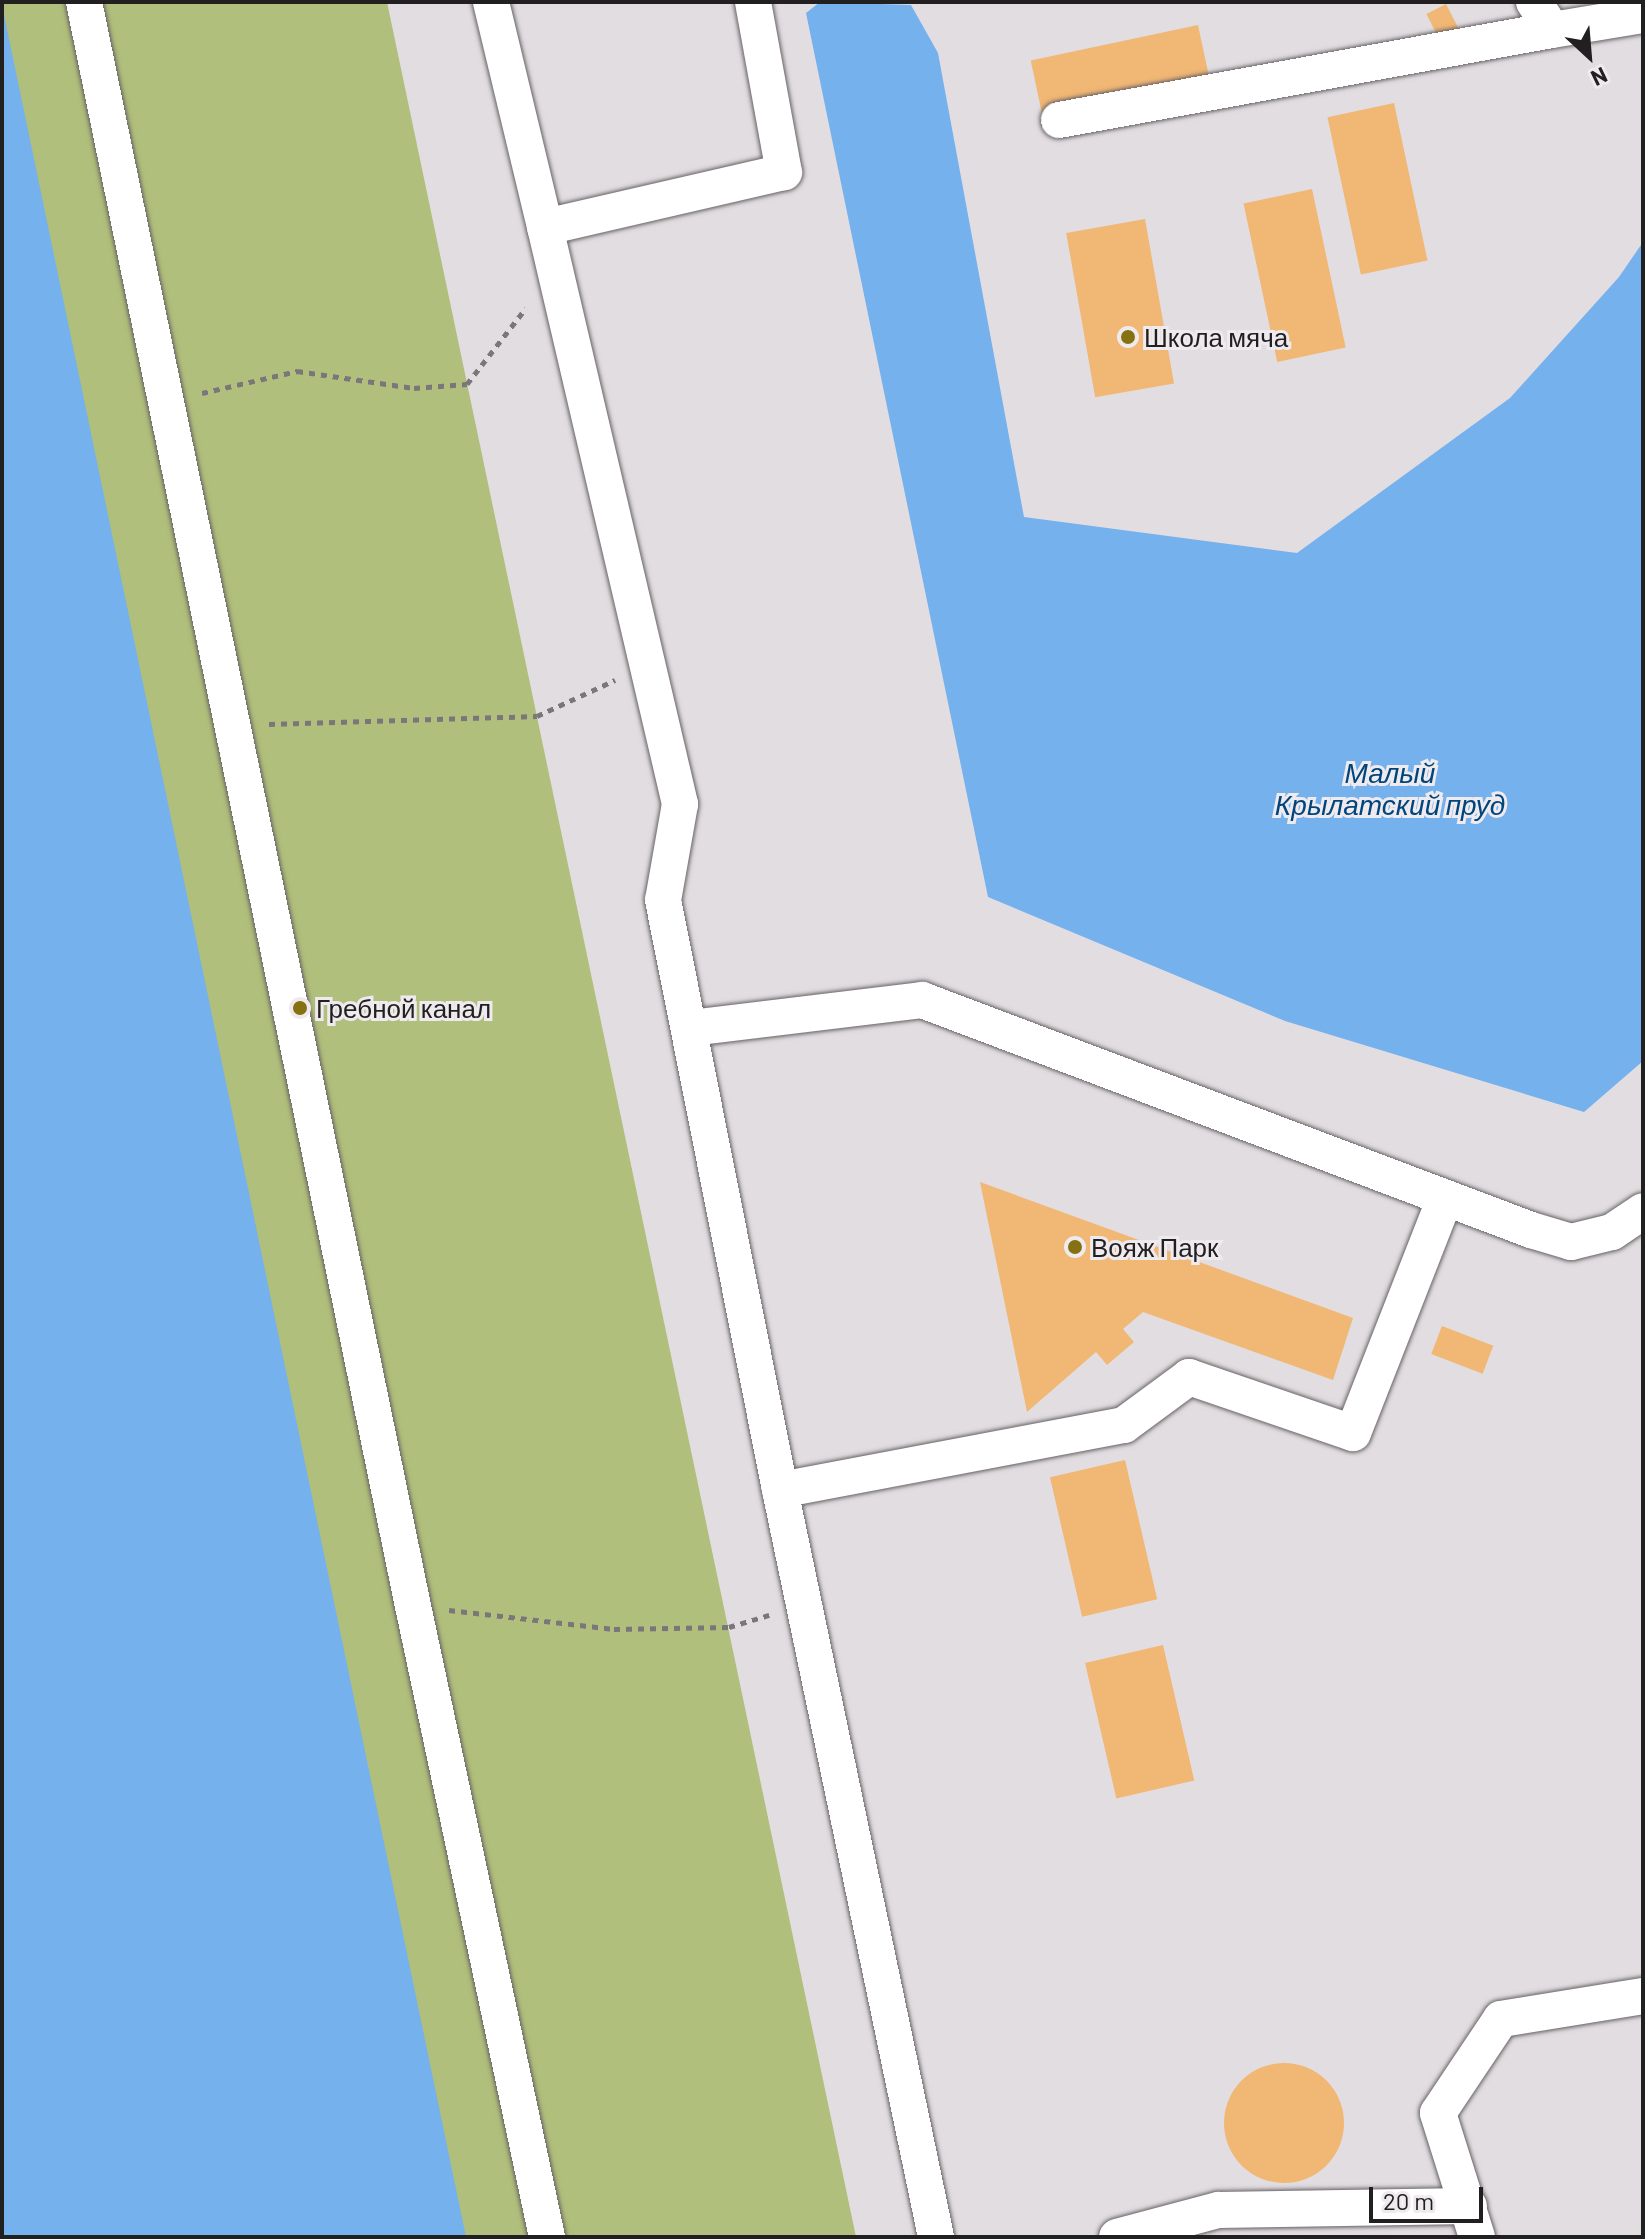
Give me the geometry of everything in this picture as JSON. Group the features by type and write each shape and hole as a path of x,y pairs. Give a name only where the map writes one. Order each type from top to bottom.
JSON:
{"lane":[{"path":"84,2 413,1606 547,2237"},
{"path":"491,2 680,804 663,900 691,1028 780,1490 936,2237"},
{"path":"545,227 784,172 753,2"},
{"path":"1059,120 1543,16 1643,15"},
{"path":"691,1028 922,1000 1445,1198 1571,1242 1612,1232 1643,1211"},
{"path":"780,1490 1124,1425 1189,1377 1353,1433 1445,1198"},
{"path":"1117,2237 1218,2210 1473,2222 1438,2113 1501,2019 1643,1996"}],"path":[{"path":"166,402 297,371 414,388 467,384 555,269"},
{"path":"232,725 537,716 648,665"},
{"path":"413,1606 614,1629 729,1627 804,1605"}],"green space":[{"name":"Гребной канал","path":"2,2 387,2 856,2237 2,2237"}],"water":[{"name":"Малый Крылатский пруд","path":"820,2 911,5 938,53 1024,517 1297,553 1510,398 1619,277 1643,242 1643,1061 1584,1112 1285,1021 988,897 806,13"},
{"path":"2,5 466,2237 2,2237"}],"building":[{"path":"1446,4 1463,38 1444,48 1426,14"},
{"path":"1198,25 1209,77 1042,112 1031,61"},
{"path":"1394,103 1427,260 1361,275 1327,117"},
{"path":"1312,189 1346,347 1277,362 1244,204"},
{"path":"1145,219 1174,383 1095,397 1066,233"},
{"name":"Вояж Парк","path":"980,1182 1353,1318 1333,1380 1143,1312 1123,1329 1134,1342 1107,1365 1096,1352 1027,1412"},
{"path":"1442,1326 1493,1346 1483,1374 1431,1354"},
{"path":"1125,1460 1157,1599 1082,1617 1050,1477"},
{"path":"1163,1645 1194,1780 1116,1798 1085,1663"},
{"path":"1284,2063 1307,2067 1327,2080 1340,2100 1344,2123 1340,2146 1327,2166 1307,2179 1284,2183 1261,2179 1241,2166 1228,2146 1224,2123 1228,2100 1241,2080 1261,2067"}],"place":[{"name":"Школа мяча","path":"1128,337"},
{"name":"Гребной канал","path":"300,1008"},
{"name":"Вояж Парк","path":"1075,1247"}]}
